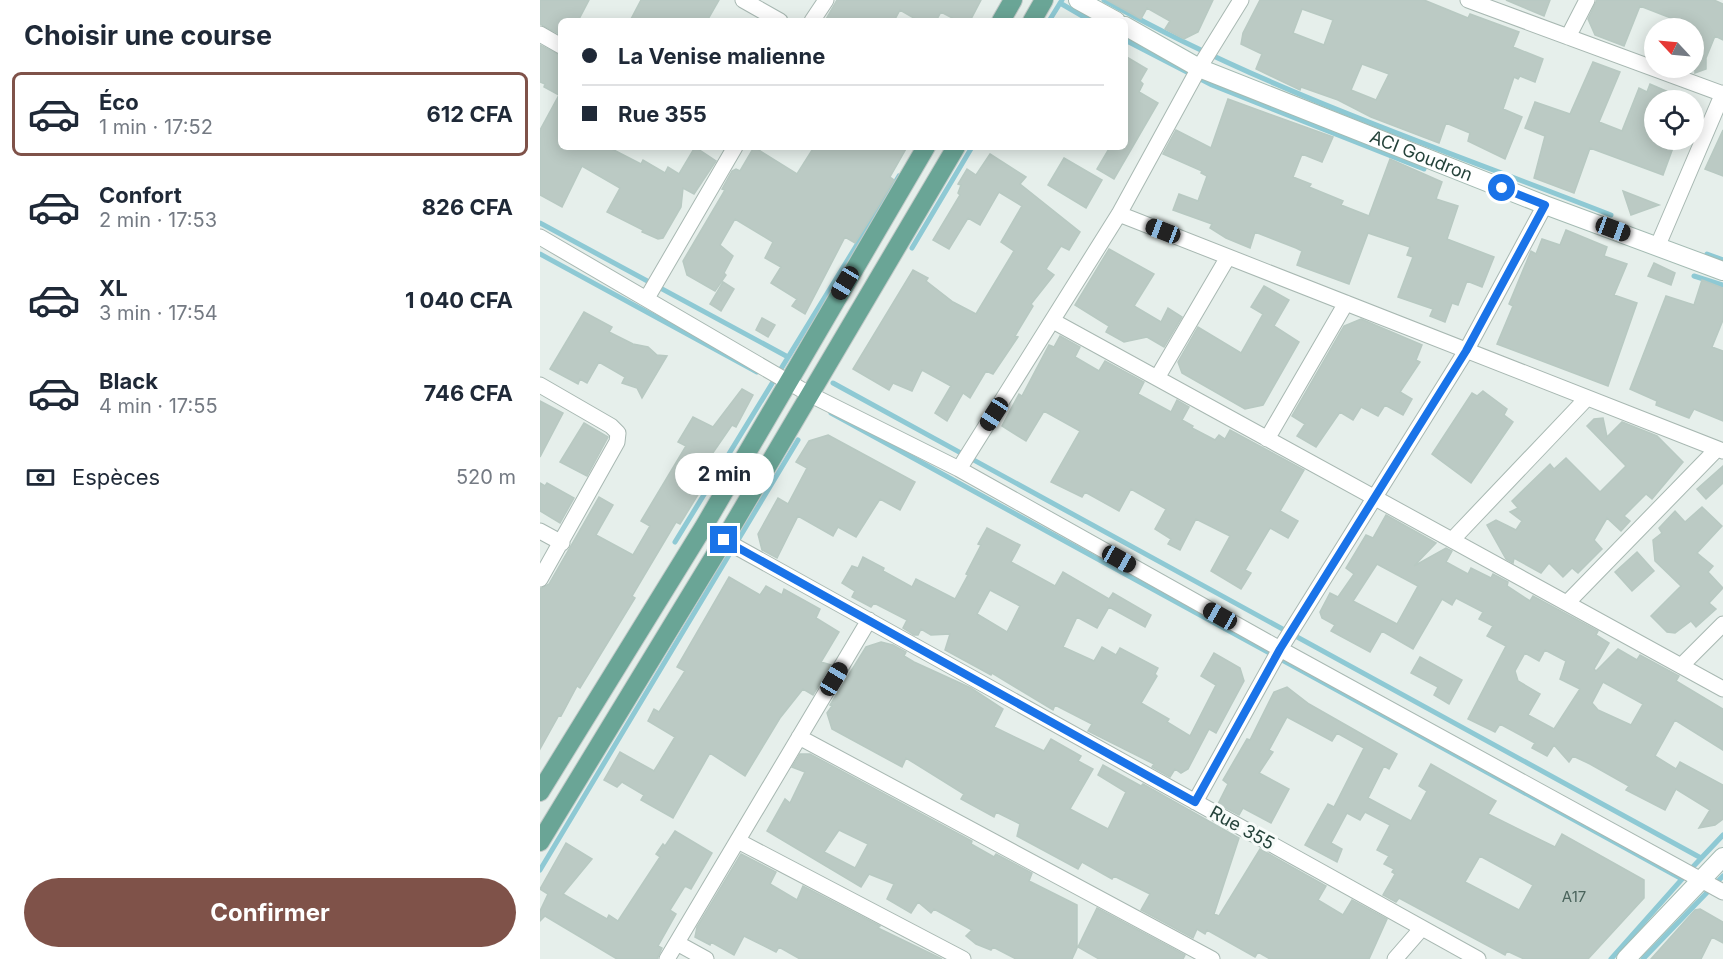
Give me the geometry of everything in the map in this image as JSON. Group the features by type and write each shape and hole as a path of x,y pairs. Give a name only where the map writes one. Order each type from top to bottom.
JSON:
{"main road":[{"path":"1003,18 1013,0"},
{"path":"1034,18 1044,0"},
{"path":"540,792 703,528 787,380 924,150"},
{"path":"540,843 724,540 954,150"}],"street":[{"path":"743,0 775,18"},
{"path":"814,18 825,0"},
{"path":"1078,0 1111,18"},
{"path":"959,469 1119,214 1199,68 1240,0"},
{"path":"1468,0 1723,94 1658,245"},
{"path":"1568,37 1587,0"},
{"name":"ACI Goudron","path":"1128,28 1199,68 1545,205 1723,271"},
{"path":"540,34 558,44"},
{"path":"647,297 733,150"},
{"path":"1195,802 1280,649 1466,351 1545,205"},
{"path":"1119,214 1720,450 1567,603"},
{"path":"540,237 647,297 809,394 959,469 1280,649 1702,878 1723,892"},
{"path":"1157,378 1228,257"},
{"path":"1267,439 1346,303"},
{"path":"1053,321 1723,689"},
{"path":"540,385 611,426 618,434 617,442 540,579"},
{"path":"1452,540 1587,398"},
{"path":"540,531 562,543"},
{"name":"Rue 355","path":"724,540 1478,959"},
{"path":"668,959 869,620"},
{"path":"1681,666 1723,624"},
{"path":"799,737 1212,959"},
{"path":"738,841 963,959"},
{"path":"1626,959 1723,857"},
{"path":"1395,959 1422,928"},
{"path":"677,943 706,959"}],"building":[{"path":"540,0 589,0 580,18 558,18 558,33 540,24"},
{"path":"641,0 719,0 709,18 632,18"},
{"path":"837,0 981,0 972,18 952,18 941,12 938,18 914,18 900,10 896,18 827,18"},
{"path":"1107,0 1213,0 1198,32 1184,39 1165,29 1170,21 1147,8 1141,19"},
{"path":"1260,0 1424,0 1468,18 1470,14 1519,32 1513,47 1543,59 1535,82 1520,76 1518,79 1514,77 1503,109 1522,117 1505,159 1468,141 1470,133 1446,123 1439,143 1371,117 1338,100 1301,87 1300,90 1256,69 1262,54 1241,44 1243,33","holes":["1302,9 1333,20 1324,45 1293,33","1362,64 1389,74 1376,100 1351,90"]},
{"path":"1506,0 1550,0 1544,16"},
{"path":"1597,0 1714,0 1723,4 1723,40 1715,36 1704,70 1704,18 1671,18 1640,6 1624,46 1595,35 1588,19"},
{"path":"540,45 558,54 558,94 544,87 545,84 540,82"},
{"path":"1128,58 1147,69 1140,81 1143,84 1139,92 1158,103 1114,179 1097,169 1108,150 1128,150"},
{"path":"1593,62 1620,72 1599,122 1622,131 1639,88 1644,90 1644,150 1672,150 1663,175 1590,148 1574,193 1534,178 1545,136 1525,128 1535,102 1570,114"},
{"path":"1650,84 1664,90 1648,90"},
{"path":"558,97 558,150 614,150 641,164 643,160 665,173 668,167 679,174 693,150 700,150 716,161 694,194 683,188 681,207 663,238 658,239 607,212 620,188 582,166 562,207 540,195 540,130"},
{"path":"1228,99 1333,137 1322,162 1302,154 1293,177 1311,184 1309,187 1343,201 1341,205 1369,216 1390,159 1442,182 1436,199 1458,206 1447,239 1494,257 1482,287 1467,281 1458,305 1452,303 1445,322 1430,316 1433,309 1398,297 1413,257 1407,255 1410,247 1368,233 1349,284 1297,265 1302,251 1296,248 1255,232 1250,248 1210,228 1212,224 1173,210 1179,194 1198,201 1207,176 1201,173 1202,171 1163,154 1176,130 1211,148"},
{"path":"1723,130 1723,176 1705,169"},
{"path":"752,150 759,150 797,174 812,150 905,150 890,177 894,180 877,208 855,243 845,237 805,314 792,306 797,299 771,283 781,267 765,258 773,242 735,219 720,245 733,256 724,273 726,275 715,291 687,275 683,261 725,190 722,189 732,171 736,169 740,171"},
{"path":"990,154 1026,177 1020,184 1080,232 1069,250 1061,246 1046,269 1054,275 1031,304 1033,306 1015,336 1018,337 993,374 986,371 970,398 963,393 947,421 935,413 951,386 922,370 912,391 893,383 889,390 853,369 913,270 928,278 926,281 953,302 976,314 1014,251 1001,242 1022,206 999,192 980,225 968,218 949,249 933,240 960,195 958,193 961,185 958,184 967,169 976,175"},
{"path":"1064,158 1102,180 1086,208 1048,185"},
{"path":"1623,191 1659,205 1631,215"},
{"path":"1566,230 1607,247 1604,256 1627,264 1614,295 1637,303 1608,386 1497,344 1513,306 1509,304 1531,251 1536,254 1542,239 1560,245"},
{"path":"1109,249 1154,274 1134,306 1161,322 1168,308 1182,317 1164,347 1147,337 1124,342 1106,332 1109,326 1075,305"},
{"path":"1654,263 1675,273 1671,285 1648,276"},
{"path":"1702,280 1723,288 1723,320 1712,347 1723,351 1723,421 1694,409 1689,418 1656,405 1657,401 1630,389 1666,296 1694,305"},
{"path":"723,282 734,289 721,311 710,304"},
{"path":"1264,286 1289,300 1274,326 1299,342 1263,405 1245,409 1182,373 1178,362 1198,327 1241,353 1263,314 1251,307"},
{"path":"584,312 612,327 609,332 633,344 648,347 657,355 667,356 642,398 637,388 622,383 625,377 599,362 587,383 580,379 578,384 550,369"},
{"path":"762,318 775,325 768,337 756,330"},
{"path":"1361,319 1422,345 1416,360 1420,362 1400,392 1412,399 1403,415 1385,405 1378,416 1361,407 1353,420 1340,412 1316,447 1297,436 1305,424 1292,416 1344,326"},
{"path":"1060,336 1080,347 1075,357 1099,371 1105,361 1144,382 1138,394 1171,412 1177,400 1189,407 1182,420 1193,426 1192,428 1215,440 1219,435 1225,439 1230,430 1304,470 1280,511 1298,521 1288,538 1270,528 1245,570 1251,573 1241,589 1211,571 1230,536 1196,519 1180,550 1168,544 1171,539 1155,529 1166,509 1131,489 1119,511 1085,492 1082,497 1051,482 1080,431 1044,411 1026,441 1002,426 1019,394 1022,396 1049,345 1054,347"},
{"path":"742,389 753,395 736,427 732,425 701,470 710,475 680,524 676,522 632,596 635,598 580,688 577,686 540,749 540,589 549,584 599,497 613,505 596,535 633,555 650,526 641,521 686,446 678,442 693,417 713,427"},
{"path":"1483,391 1507,409 1504,415 1513,422 1471,483 1432,454 1472,393 1477,396"},
{"path":"540,401 563,413 540,457"},
{"path":"1603,418 1607,437 1622,422 1657,436 1683,462 1652,499 1646,494 1624,516 1630,521 1621,531 1607,518 1594,540 1602,549 1578,573 1572,568 1563,577 1549,563 1541,573 1514,558 1513,563 1506,559 1487,525 1496,520 1516,530 1522,521 1510,512 1518,508 1512,501 1550,464 1554,469 1566,458 1600,492 1626,466 1587,426 1594,419"},
{"path":"584,423 608,437 587,476 560,462"},
{"path":"828,435 915,482 900,510 880,499 856,537 838,527 833,536 798,516 777,558 762,550 758,534 778,498 788,504 807,468 796,462 809,441"},
{"path":"1723,466 1723,483 1706,499 1697,489"},
{"path":"540,483 545,486 547,483 574,498 560,523 540,511"},
{"path":"1702,507 1722,526 1697,553 1713,566 1708,572 1723,588 1709,603 1716,609 1696,627 1691,621 1675,633 1667,632 1651,616 1681,586 1655,561 1653,540 1662,533 1659,528 1675,511 1685,522"},
{"path":"1386,515 1436,543 1414,566 1446,548 1452,551 1446,562 1468,574 1471,568 1491,578 1493,574 1508,582 1507,586 1530,601 1533,596 1598,631 1596,635 1609,643 1594,669 1596,671 1618,649 1637,660 1640,655 1679,676 1676,681 1723,709 1723,750 1675,720 1655,756 1676,769 1680,762 1723,785 1723,819 1715,825 1699,828 1710,810 1676,789 1665,810 1626,790 1629,786 1590,764 1573,756 1569,762 1554,745 1547,756 1532,748 1535,743 1500,724 1495,732 1468,719 1506,646 1487,636 1493,626 1479,619 1483,612 1456,598 1452,605 1442,599 1413,649 1382,631 1370,652 1331,631 1335,625 1322,618 1320,612 1330,593 1338,597 1354,574 1346,568 1366,535 1373,538","holes":["1377,564 1418,586 1397,624 1353,601","1545,650 1566,661 1560,679 1580,689 1554,729 1528,715 1540,694 1518,681 1515,671 1525,653 1539,661","1603,682 1643,704 1631,725 1598,710 1592,703"]},
{"path":"987,528 1020,545 1011,562 1055,586 1063,572 1109,599 1113,593 1151,615 1145,627 1109,607 1097,628 1077,617 1063,647 1094,661 1102,647 1116,655 1120,648 1158,668 1155,674 1157,676 1141,703 1169,719 1167,722 1190,736 1216,685 1201,676 1214,653 1240,668 1244,681 1216,733 1209,729 1188,769 1181,773 1175,769 1170,777 1152,767 1154,764 1088,731 1092,724 1055,705 1053,710 992,673 991,675 945,650 950,634 931,635 921,629 918,635 914,635 903,628 907,620 874,603 871,607 852,597 855,591 842,583 852,566 858,568 863,557 912,587 916,579 955,599 981,545 978,544","holes":["990,590 1020,606 1007,632 977,614"]},
{"path":"1637,552 1654,571 1632,591 1615,572"},
{"path":"729,577 760,595 766,586 782,595 784,589 820,609 816,618 839,632 821,662 831,665 813,695 803,689 780,718 745,776 710,753 673,818 641,800 644,795 622,782 617,787 604,780 620,752 654,771 675,737 648,721 654,709 659,712 685,671 677,667"},
{"path":"881,642 906,652 904,656 914,662 971,688 1003,709 994,727 1044,751 1051,739 1081,756 1078,761 1093,769 1070,809 1108,829 1126,792 1098,775 1103,765 1141,786 1143,784 1239,838 1214,914 1219,916 1260,849 1326,886 1318,900 1343,915 1352,900 1387,919 1369,959 1270,959 1258,952 1255,957 1207,930 1205,934 1197,929 1193,938 1141,910 1150,894 1114,876 1112,879 1082,862 1078,869 1017,836 1020,824 996,812 994,817 961,799 964,794 906,758 902,767 832,729 827,713 832,706 830,705 866,647"},
{"path":"1420,657 1462,680 1449,704 1434,695 1438,687 1411,673"},
{"path":"1287,687 1309,704 1397,754 1389,769 1384,766 1368,798 1411,821 1427,791 1419,786 1431,764 1496,801 1488,814 1555,847 1562,834 1644,880 1644,898 1588,959 1524,959 1507,951 1505,955 1399,898 1396,902 1383,895 1395,874 1392,872 1394,869 1384,864 1389,856 1377,850 1390,825 1365,812 1360,820 1347,813 1331,843 1342,849 1337,862 1305,845 1328,804 1334,807 1364,748 1337,733 1332,741 1287,717 1269,750 1273,752 1259,773 1289,789 1271,823 1243,808 1239,815 1218,804 1228,784 1223,780 1247,739 1250,740 1274,692","holes":["1480,856 1533,885 1519,910 1465,882"]},
{"path":"800,754 810,754 972,841 971,844 994,857 996,854 1032,873 1029,881 1077,905 1077,948 1072,959 1016,959 993,947 991,950 976,944 966,936 972,930 934,909 931,913 918,902 911,913 887,899 894,884 869,874 861,887 767,831 785,799 790,803 805,772 792,767","holes":["839,830 868,844 855,868 824,852"]},
{"path":"675,831 712,853 691,889 685,886 670,910 676,914 658,946 662,948 657,959 617,959 545,916 540,921 540,911 548,894 540,889 566,843 592,859 563,894 607,919 609,915 618,921 660,857 656,854 663,844 665,846"},
{"path":"741,854 776,872 770,884 797,900 803,886 880,926 878,928 942,959 800,959 779,947 776,952 744,936 734,955 711,942 710,945 695,937 697,927"},
{"path":"1097,908 1185,955 1183,959 1099,959 1078,947"},
{"path":"1700,909 1723,922 1723,943 1712,937 1701,959 1651,959 1695,910"}],"waterway":[{"path":"1051,18 1062,0"},
{"path":"1104,0 1165,32 1290,90 1611,215"},
{"path":"1060,3 1086,18"},
{"path":"1128,42 1212,85 1424,169"},
{"path":"912,248 970,150"},
{"path":"675,542 899,176"},
{"path":"540,223 788,357"},
{"path":"540,254 757,372"},
{"path":"1707,254 1723,260"},
{"path":"1694,276 1723,285"},
{"path":"833,383 1701,858"},
{"path":"831,413 1682,879"},
{"path":"540,870 798,440"},
{"path":"1689,871 1723,835"},
{"path":"1643,959 1723,876"},
{"path":"1611,959 1683,878"}],"route":[{"path":"724,540 1195,802 1280,649 1466,351 1545,205 1502,188"}]}
